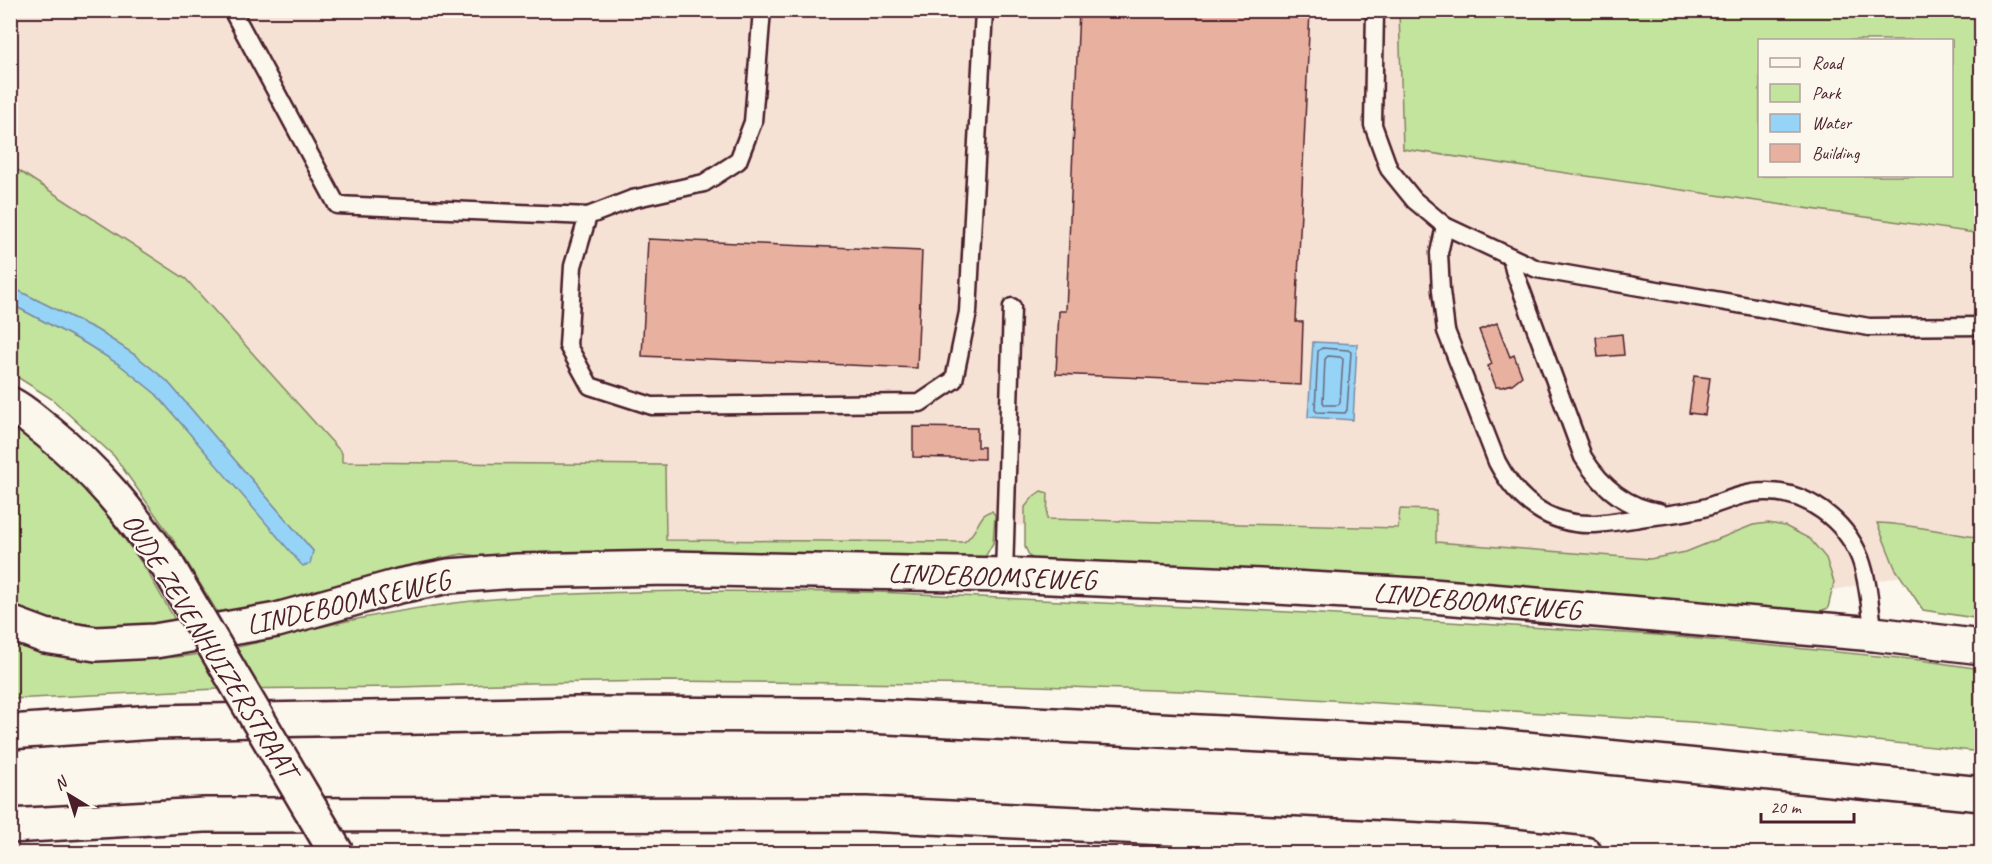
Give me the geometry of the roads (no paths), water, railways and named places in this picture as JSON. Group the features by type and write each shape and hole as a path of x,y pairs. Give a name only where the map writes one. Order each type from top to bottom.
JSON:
{"main road":[{"name":"OUDE ZEVENHUIZERSTRAAT","path":"10,404 67,447 101,479 131,514 167,565 337,854"},
{"name":"LINDEBOOMSEWEG","path":"10,623 45,636 96,644 155,642 277,620 399,585 450,576 517,571 669,568 1004,575 1432,596 1874,634 1982,647"},
{"path":"10,732 166,722 577,714 846,715 1495,746 1982,794"},
{"path":"10,826 204,815 866,814 1485,843 1585,854"}],"lane":[{"path":"232,10 337,206 588,216 632,199 704,183 738,161 753,122 762,10"},
{"path":"588,216 573,266 568,346 590,386 652,406 920,403 954,380 968,312 984,10"},
{"path":"1375,10 1373,125 1389,169 1414,200 1445,226 1537,269 1869,327 1982,326"},
{"path":"1445,226 1439,253 1446,331 1497,462 1505,478 1517,493 1530,505 1561,520 1578,524 1595,524 1669,514 1706,507 1746,494 1765,492 1786,494 1806,501 1839,524 1851,540 1860,558 1874,634"},
{"path":"1511,257 1587,465 1604,485 1632,505 1669,514"},
{"path":"1004,575 1012,307"}],"water":[{"path":"11,287 97,330 135,355 167,381 313,551 310,564 303,566 300,563 156,394 120,365 85,343 11,304"},
{"path":"1313,342 1357,344 1353,420 1308,417"}]}
